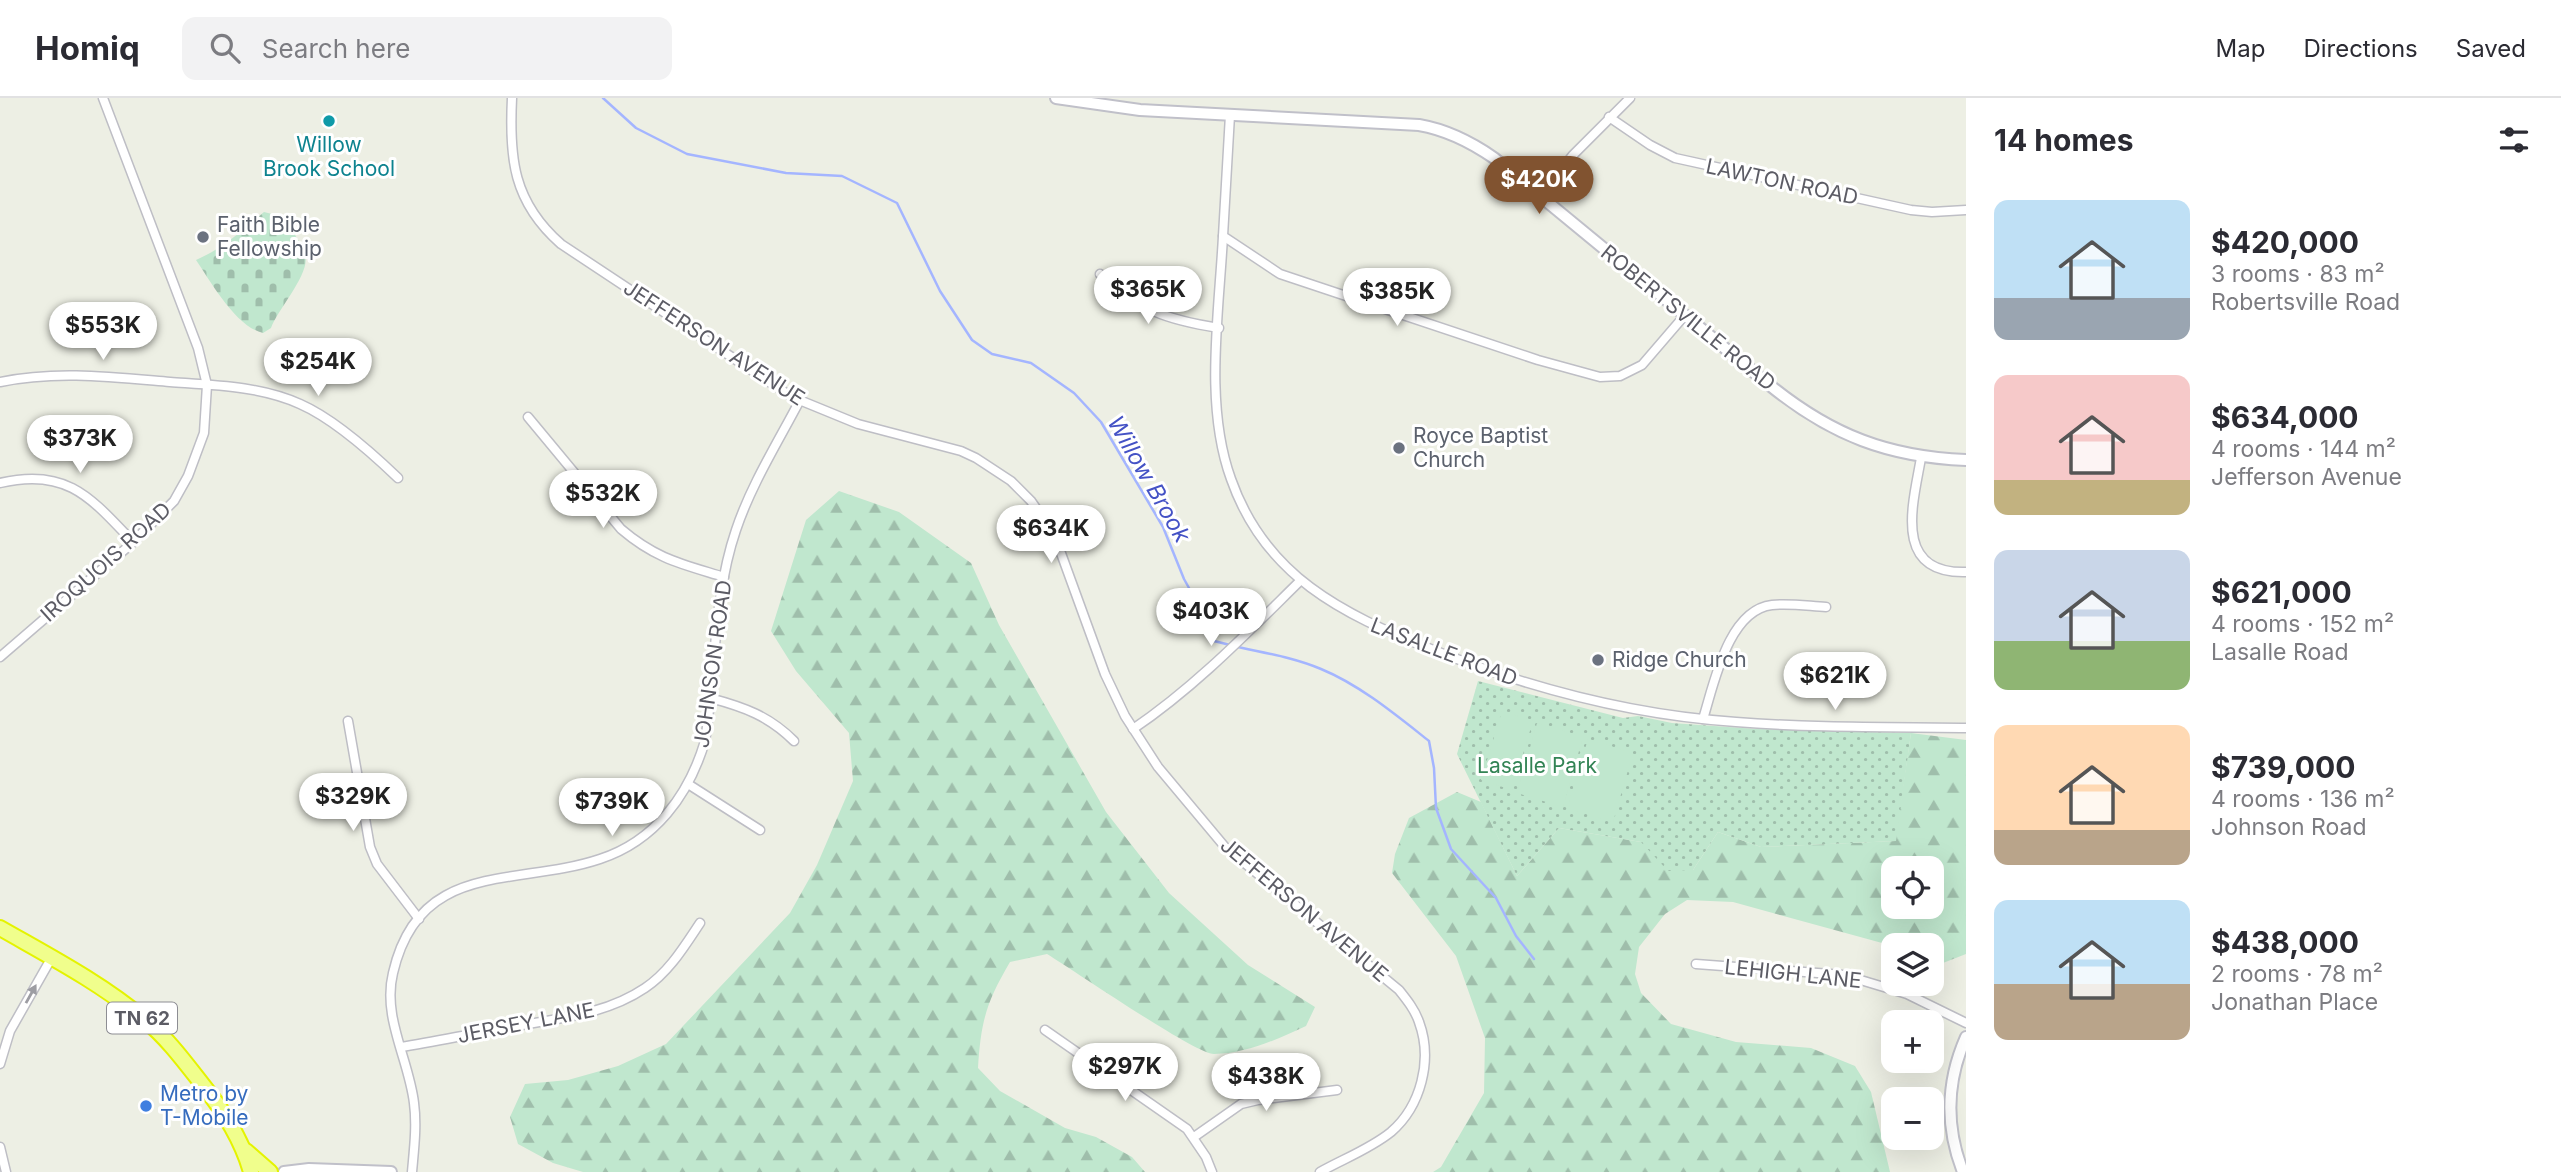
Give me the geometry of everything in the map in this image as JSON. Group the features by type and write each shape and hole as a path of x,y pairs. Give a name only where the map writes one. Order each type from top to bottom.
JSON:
{"highway":[{"name":"TN 62","path":"0,928 52,957 145,1020 170,1044 216,1101 245,1150"},
{"path":"245,1150 251,1172"},
{"path":"245,1150 270,1172"}],"street":[{"name":"IROQUOIS ROAD","path":"0,657 133,542 174,501 188,476 204,433 207,385 198,348 103,98"},
{"name":"JEFFERSON AVENUE","path":"512,98 512,162 525,199 552,235 618,282 800,400 858,424 961,452 1011,481 1031,501 1054,534 1097,656 1133,729 1157,767 1209,830 1244,864 1399,990 1413,1008 1420,1024 1425,1049 1424,1072 1411,1108 1384,1136 1320,1172"},
{"name":"ROBERTSVILLE ROAD","path":"1056,98 1127,108 1381,122 1439,129 1478,147 1789,401 1823,424 1866,443 1921,458 1966,460"},
{"path":"1540,197 1573,155 1630,98"},
{"name":"LASALLE ROAD","path":"1230,115 1215,402 1222,454 1246,512 1261,537 1300,581 1344,611 1371,625 1491,673 1543,689 1612,705 1703,719 1770,724 1966,727"},
{"name":"LAWTON ROAD","path":"1609,117 1650,145 1675,158 1911,210 1932,212 1966,209"},
{"path":"1223,236 1280,274 1538,360 1600,377 1620,376 1642,365 1685,315"},
{"path":"1100,274 1151,311 1180,321 1219,328"},
{"path":"0,382 67,375 207,385 259,392 302,404 372,453 397,478"},
{"name":"JOHNSON ROAD","path":"412,1172 416,1125 414,1103 390,1008 392,976 401,948 419,919 448,894 489,878 584,864 629,846 664,819 698,765 705,741 724,577 736,531 748,500 800,400"},
{"path":"528,416 621,529 639,545 665,559 724,577"},
{"path":"1921,458 1911,524 1916,548 1932,565 1945,571 1966,572"},
{"path":"0,483 18,479 46,479 78,489 133,542"},
{"path":"1133,729 1167,706 1199,679 1300,581"},
{"path":"1703,719 1731,640 1745,617 1757,609 1771,605 1826,607"},
{"path":"710,698 744,707 765,717 794,741"},
{"path":"348,721 370,847 377,863 419,919"},
{"path":"688,784 760,830"},
{"name":"JERSEY LANE","path":"401,1048 592,1012 613,1005 647,987 662,974 700,923"},
{"path":"0,1064 10,1031 52,957"},
{"name":"LEHIGH LANE","path":"1696,964 1844,975 1908,994 1966,1023"},
{"path":"1045,1030 1165,1113 1194,1137 1212,1172"},
{"path":"1963,1172 1956,1153 1949,1110 1954,1069 1966,1037"},
{"path":"1194,1137 1241,1104 1337,1090"},
{"path":"0,1147 6,1172"},
{"path":"284,1172 309,1169 391,1172"}],"green space":[{"path":"264,212 284,217 301,245 306,263 299,281 271,328 263,333 253,329 234,313 196,260 224,245"},
{"path":"839,491 899,512 971,563 999,625 1106,812 1169,893 1248,965 1315,1007 1306,1026 1249,1049 1214,1054 1159,1026 1047,954 1010,962 986,1013 978,1068 1000,1091 1065,1128 1096,1137 1132,1157 1145,1172 583,1172 553,1163 518,1144 510,1117 525,1084 568,1080 618,1066 666,1044 790,913 817,865 853,781 849,733 796,671 771,631 806,520"},
{"name":"Lasalle Park","path":"1478,681 1623,718 1638,716 1672,723 1756,729 1911,733 1896,841 1761,847 1718,832 1693,870 1668,871 1641,842 1559,828 1517,876 1457,754"},
{"path":"1502,711 1533,721 1512,790 1481,780"},
{"path":"1537,723 1583,737 1563,807 1517,793"},
{"path":"1911,733 1966,740 1966,954 1944,963 1944,933 1881,933 1881,943 1733,902 1687,900 1665,914 1639,947 1635,974 1641,993 1671,1024 1736,1042 1811,1048 1855,1066 1871,1092 1881,1134 1881,1150 1885,1150 1890,1172 1433,1172 1441,1167 1484,1093 1485,1038 1456,956 1392,873 1395,854 1409,818 1457,792 1481,802 1517,876 1559,828 1641,842 1693,870 1718,832 1761,847 1895,841"},
{"path":"1588,739 1633,753 1613,822 1567,808"}],"waterway":[{"name":"Willow Brook","path":"603,98 636,128 687,154 786,173 842,176 897,203 940,291 972,340 992,354 1031,363 1074,393 1101,422 1163,527 1184,579 1199,606 1211,640 1321,669 1350,683 1429,741 1434,768 1436,808 1451,849 1496,898 1516,936 1534,959"}],"place":[{"name":"Willow Brook School","path":"329,121"},
{"name":"Faith Bible Fellowship","path":"203,237"},
{"name":"Royce Baptist Church","path":"1399,448"},
{"name":"Ridge Church","path":"1598,660"},
{"name":"Metro by T-Mobile","path":"146,1106"}]}
